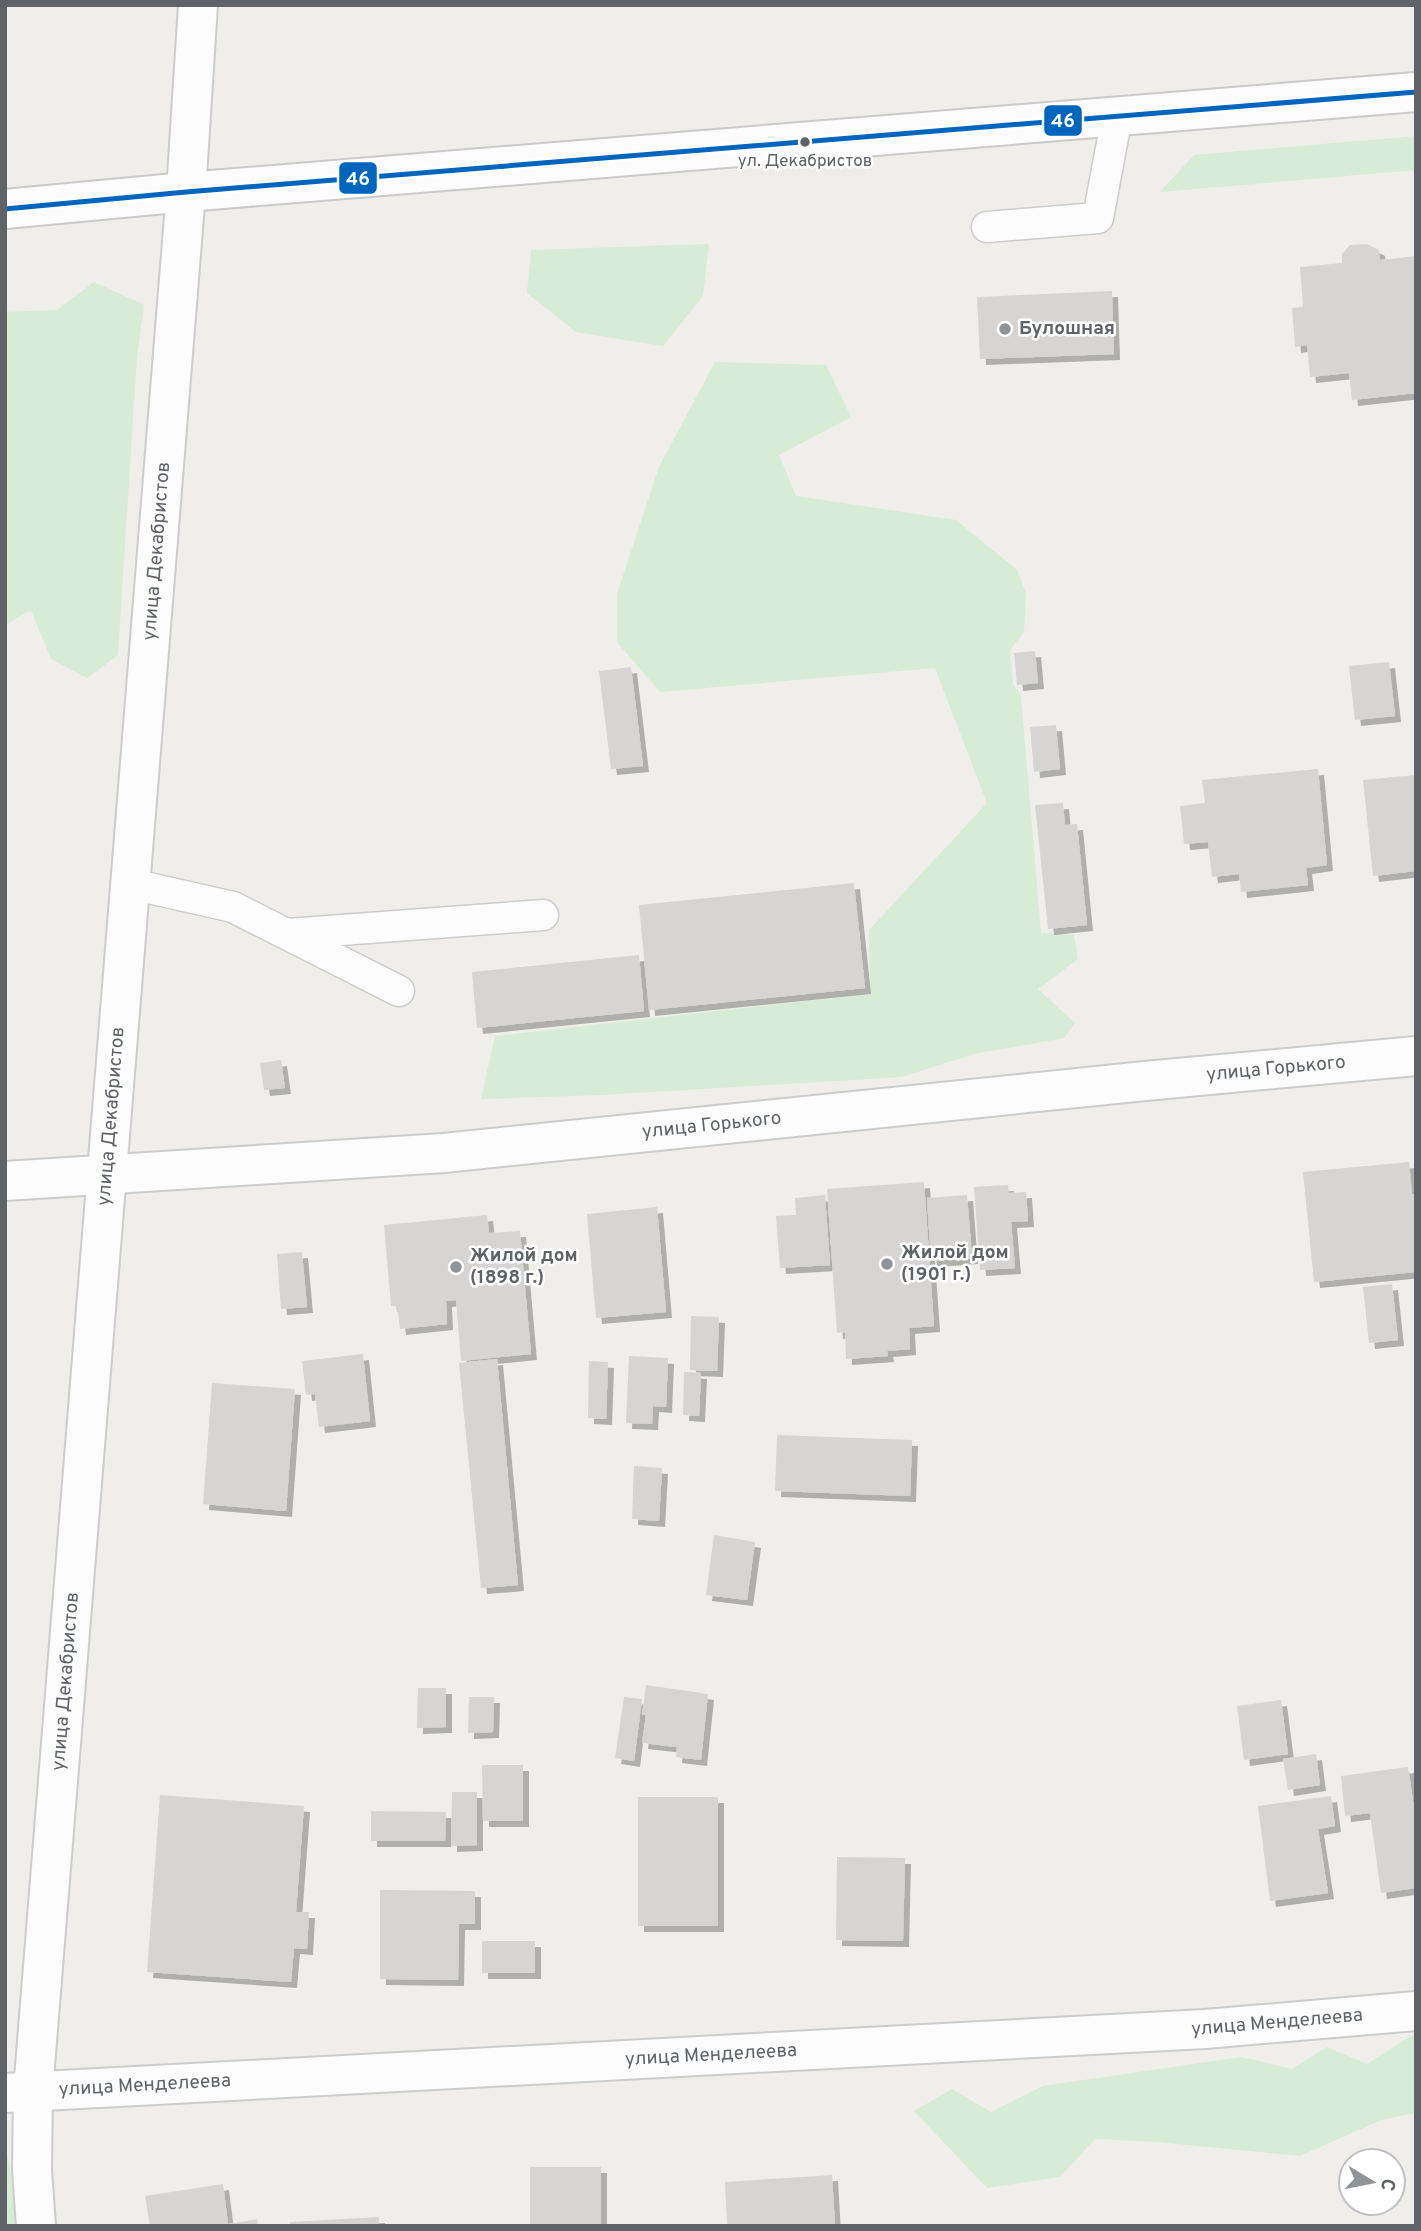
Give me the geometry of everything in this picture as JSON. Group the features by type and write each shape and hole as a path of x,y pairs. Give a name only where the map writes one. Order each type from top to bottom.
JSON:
{"street":[{"name":"улица Декабристов","path":"36,2226 32,2170 19,2092 108,1172 186,192 198,5"},
{"path":"5,209 1416,92"},
{"name":"улица Горького","path":"5,1181 108,1172 444,1153 1159,1079 1416,1056"},
{"name":"улица Менделеева","path":"19,2092 1205,2029 1416,2011"}],"lane":[{"path":"987,227 1098,218 1117,116"},
{"path":"131,884 233,907 399,991"},
{"path":"288,934 543,915"}],"green space":[{"path":"1416,136 1416,170 1160,192 1194,155"},
{"path":"709,244 703,296 663,346 576,332 527,293 531,250"},
{"path":"94,282 144,305 137,357 118,655 87,678 51,659 31,610 5,625 5,312 57,310"},
{"path":"715,362 826,365 851,417 779,455 796,496 956,520 1017,570 1026,593 1024,632 1010,650 1013,684 1021,695 1041,933 1074,935 1078,959 1038,989 1075,1023 1064,1038 974,1054 902,1077 603,1095 481,1099 495,1036 870,994 869,930 987,803 935,668 660,692 617,642 617,594 659,467"},
{"path":"1416,2035 1416,2113 1381,2120 1300,2156 1157,2142 1095,2139 1060,2177 987,2188 914,2111 952,2089 991,2112 1043,2086 1241,2057 1292,2069 1327,2047 1367,2064"},
{"path":"5,2155 9,2161 18,2226 5,2226"}],"building":[{"path":"1367,244 1379,250 1380,260 1416,256 1416,393 1352,400 1349,373 1310,377 1307,345 1295,347 1292,308 1303,307 1300,267 1342,263 1342,254 1350,245"},
{"path":"1112,291 1114,354 980,359 977,297"},
{"path":"1035,651 1038,683 1017,685 1014,653"},
{"path":"1389,662 1395,716 1355,720 1349,666"},
{"path":"631,667 643,766 611,769 599,671"},
{"path":"1056,725 1060,769 1034,772 1030,727"},
{"path":"1318,769 1327,865 1306,868 1308,885 1241,892 1239,874 1212,877 1208,842 1184,844 1180,806 1205,803 1202,780"},
{"path":"1416,775 1416,871 1373,876 1363,780"},
{"path":"1063,803 1065,825 1077,824 1087,925 1048,929 1035,805"},
{"path":"854,883 865,988 649,1010 639,905"},
{"path":"639,955 644,1011 477,1028 472,972"},
{"path":"281,1060 285,1088 264,1090 260,1063"},
{"path":"1409,1162 1412,1194 1416,1194 1416,1272 1314,1282 1303,1172"},
{"path":"924,1182 934,1326 909,1328 910,1349 887,1351 888,1356 846,1359 845,1332 837,1333 827,1189"},
{"path":"1008,1185 1009,1193 1026,1192 1028,1221 1011,1222 1015,1268 980,1270 974,1187"},
{"path":"825,1195 830,1265 780,1268 776,1216 796,1215 795,1198"},
{"path":"967,1195 972,1258 931,1261 927,1198"},
{"path":"657,1207 666,1312 596,1318 587,1214"},
{"path":"487,1215 489,1233 520,1231 531,1354 461,1361 456,1300 446,1301 447,1324 400,1329 397,1306 391,1306 384,1225"},
{"path":"302,1252 307,1307 281,1309 277,1254"},
{"path":"1392,1284 1398,1340 1369,1343 1363,1287"},
{"path":"691,1316 719,1317 717,1371 690,1370"},
{"path":"363,1354 370,1421 319,1427 315,1394 306,1395 302,1361"},
{"path":"629,1356 668,1358 666,1407 653,1406 652,1424 626,1423"},
{"path":"497,1359 518,1585 481,1588 459,1363"},
{"path":"589,1361 608,1362 606,1419 588,1418"},
{"path":"684,1372 701,1373 699,1416 683,1415"},
{"path":"212,1383 295,1389 286,1511 203,1504"},
{"path":"777,1435 912,1440 910,1496 775,1491"},
{"path":"634,1466 662,1468 659,1521 632,1519"},
{"path":"714,1535 755,1542 747,1600 706,1595"},
{"path":"646,1685 708,1694 701,1760 676,1757 677,1747 642,1743"},
{"path":"418,1688 446,1688 446,1727 417,1728"},
{"path":"469,1697 494,1697 493,1732 468,1733"},
{"path":"624,1697 642,1699 634,1761 615,1758"},
{"path":"1281,1700 1288,1754 1244,1760 1237,1706"},
{"path":"1316,1754 1320,1785 1288,1790 1283,1759"},
{"path":"482,1765 523,1765 523,1821 483,1821"},
{"path":"1408,1767 1416,1821 1416,1888 1381,1893 1370,1813 1345,1816 1341,1776"},
{"path":"452,1792 477,1792 477,1845 451,1846"},
{"path":"160,1795 304,1806 296,1912 309,1912 307,1949 294,1948 291,1982 147,1972"},
{"path":"1331,1796 1335,1826 1318,1829 1328,1893 1270,1901 1258,1806"},
{"path":"638,1797 718,1797 718,1926 638,1926"},
{"path":"371,1811 446,1812 445,1841 371,1841"},
{"path":"837,1857 905,1858 903,1941 836,1940"},
{"path":"380,1890 475,1891 475,1924 459,1924 458,1980 380,1979"},
{"path":"482,1941 535,1941 535,1973 482,1973"},
{"path":"530,2167 601,2167 601,2226 530,2226"},
{"path":"832,2175 835,2226 727,2226 725,2182"},
{"path":"223,2184 228,2224 257,2219 258,2226 150,2226 145,2196"},
{"path":"379,2217 379,2226 290,2226 290,2222"}],"transit line":[{"name":"46","path":"5,209 1416,92"}],"place":[{"name":"ул. Декабристов","path":"805,142"},
{"name":"Булошная","path":"1005,329"},
{"name":"Жилой дом (1901 г.)","path":"887,1264"},
{"name":"Жилой дом (1898 г.)","path":"456,1267"}]}
